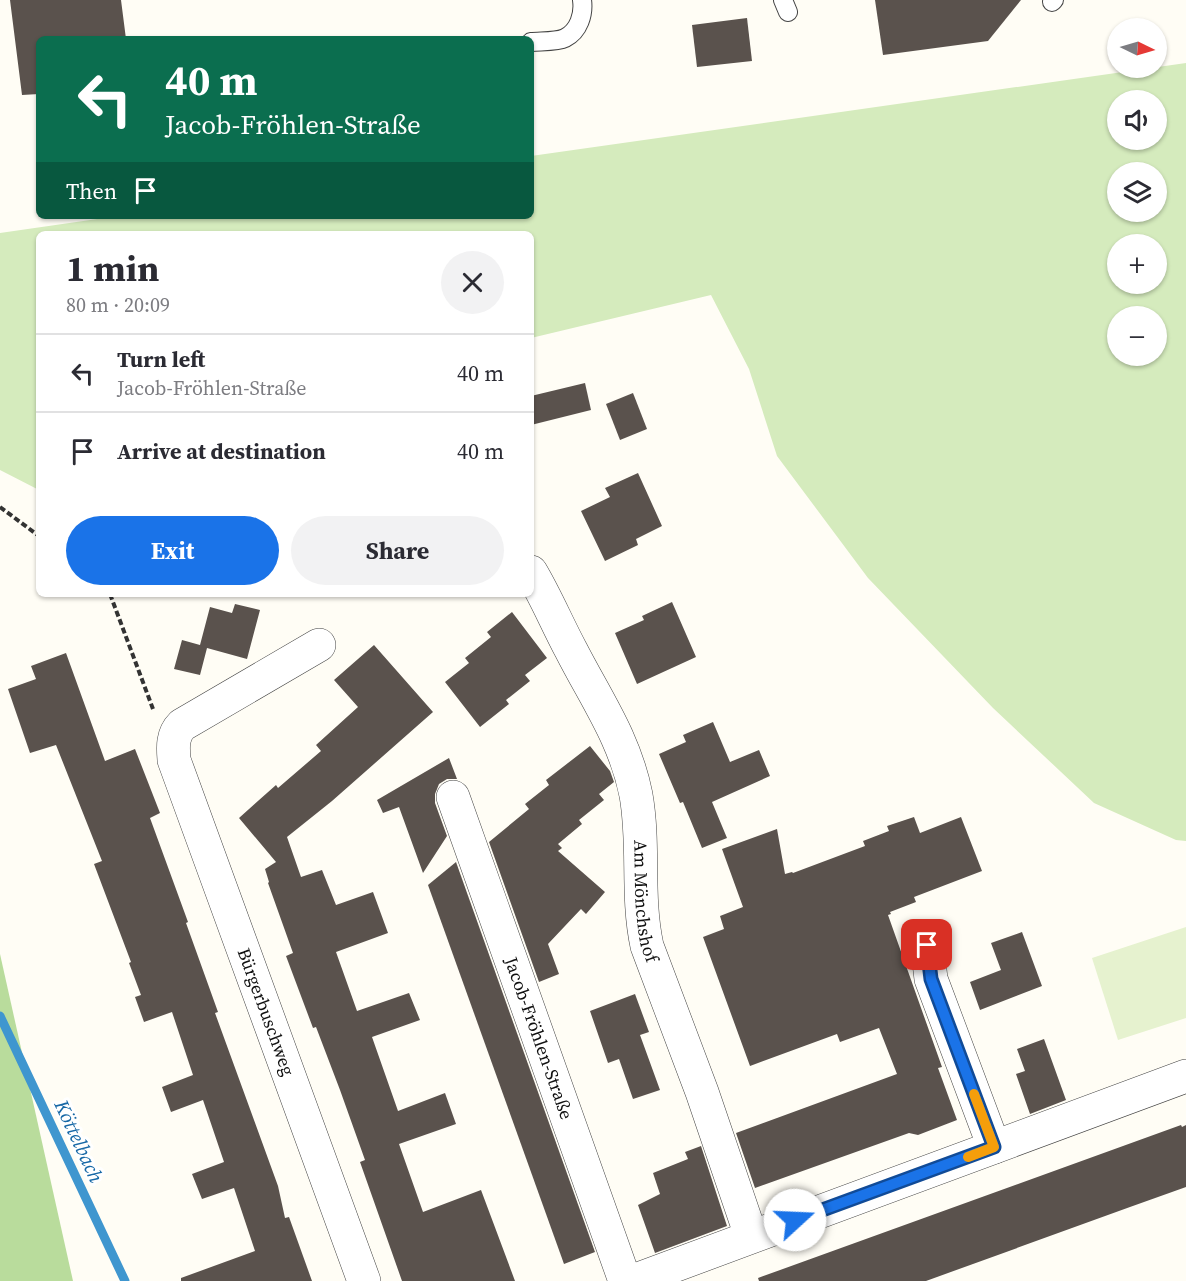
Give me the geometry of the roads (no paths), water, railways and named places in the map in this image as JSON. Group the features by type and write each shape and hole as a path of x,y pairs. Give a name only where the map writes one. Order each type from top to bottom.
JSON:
{"street":[{"name":"Am Mönchshof","path":"534,577 551,607 570,649 610,719 630,771 641,831 640,886 642,920 647,946 702,1092 751,1236"},
{"name":"Bürgerbuschweg","path":"319,645 182,725 176,730 173,741 174,760 364,1281"},
{"name":"Jacob-Fröhlen-Straße","path":"453,797 625,1281"},
{"path":"927,945 931,979 994,1147"},
{"path":"633,1281 1186,1076"}],"lane":[{"path":"534,42 565,38 579,25 583,10 582,0"}],"waterway":[{"name":"Köttelbach","path":"0,1016 125,1281"}]}
